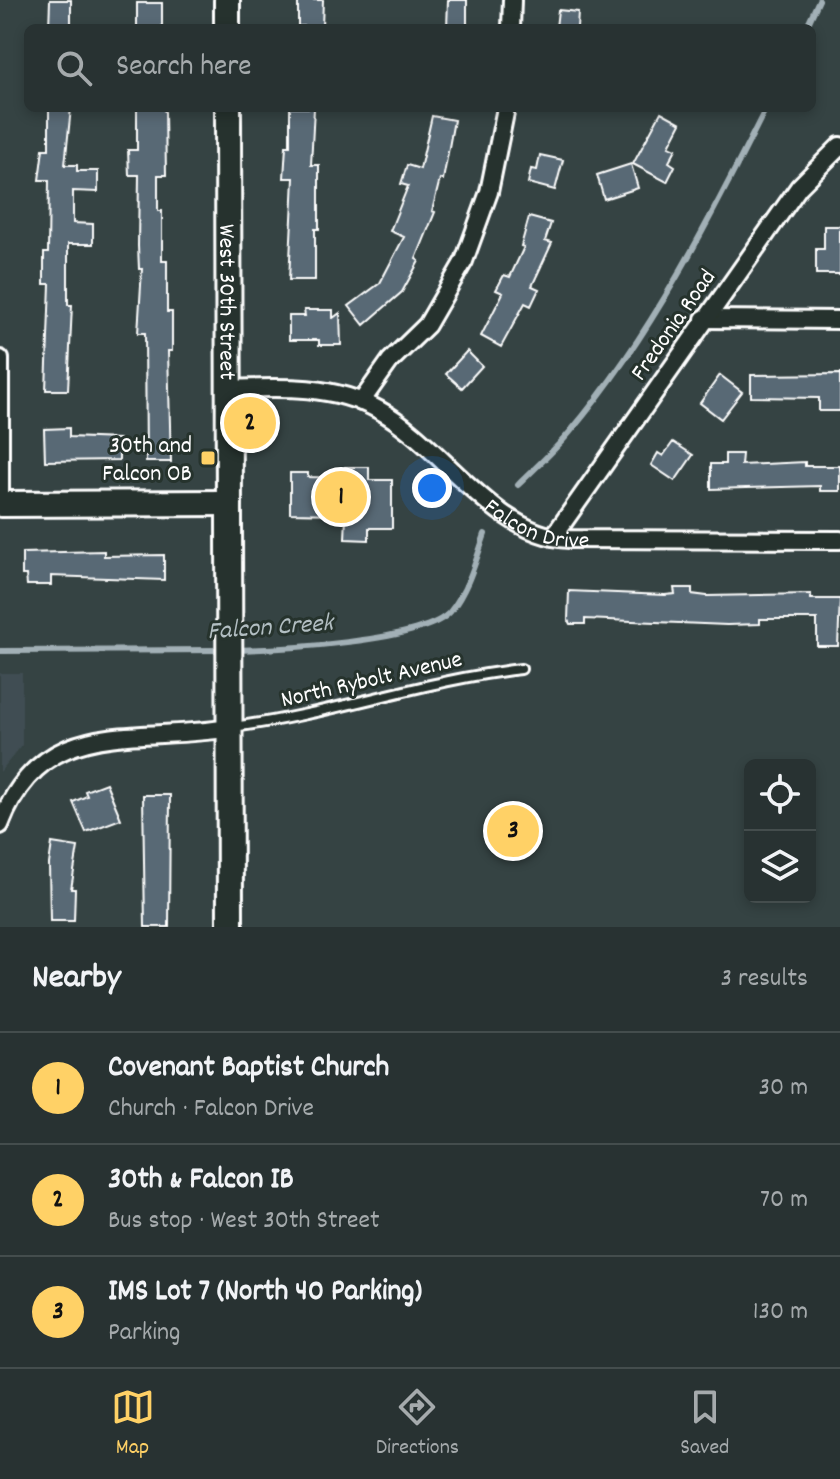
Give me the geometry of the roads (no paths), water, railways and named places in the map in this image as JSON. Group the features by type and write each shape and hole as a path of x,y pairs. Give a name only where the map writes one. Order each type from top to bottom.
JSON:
{"main road":[{"path":"227,0 227,24"},
{"name":"West 30th Street","path":"228,112 230,927"},
{"path":"0,504 229,503"}],"street":[{"path":"511,24 512,0"},
{"path":"361,402 390,361 427,325 464,261 489,192 505,112"},
{"name":"Fredonia Road","path":"553,537 799,187 840,146"},
{"path":"704,319 840,320"},
{"path":"0,359 0,504"},
{"name":"Falcon Drive","path":"229,389 304,388 361,402 413,432 481,496 535,531 553,537 840,540"},
{"path":"0,825 31,776 73,746 107,736 195,734 229,728"}],"lane":[{"name":"North Rybolt Avenue","path":"229,728 290,718 477,674 521,669"}],"waterway":[{"name":"Falcon Creek","path":"808,24 819,0"},
{"name":"Falcon Creek","path":"518,485 570,432 627,357 701,234 764,112"},
{"name":"Falcon Creek","path":"236,650 349,642 382,637 435,622 450,612 462,594 485,534"},
{"name":"Falcon Creek","path":"0,651 224,650"}],"place":[{"name":"30th & Falcon IB","path":"250,423"},
{"name":"30th and Falcon OB","path":"208,458"},
{"name":"Covenant Baptist Church","path":"341,497"},
{"name":"IMS Lot 7 (North 40 Parking)","path":"513,831"}]}
